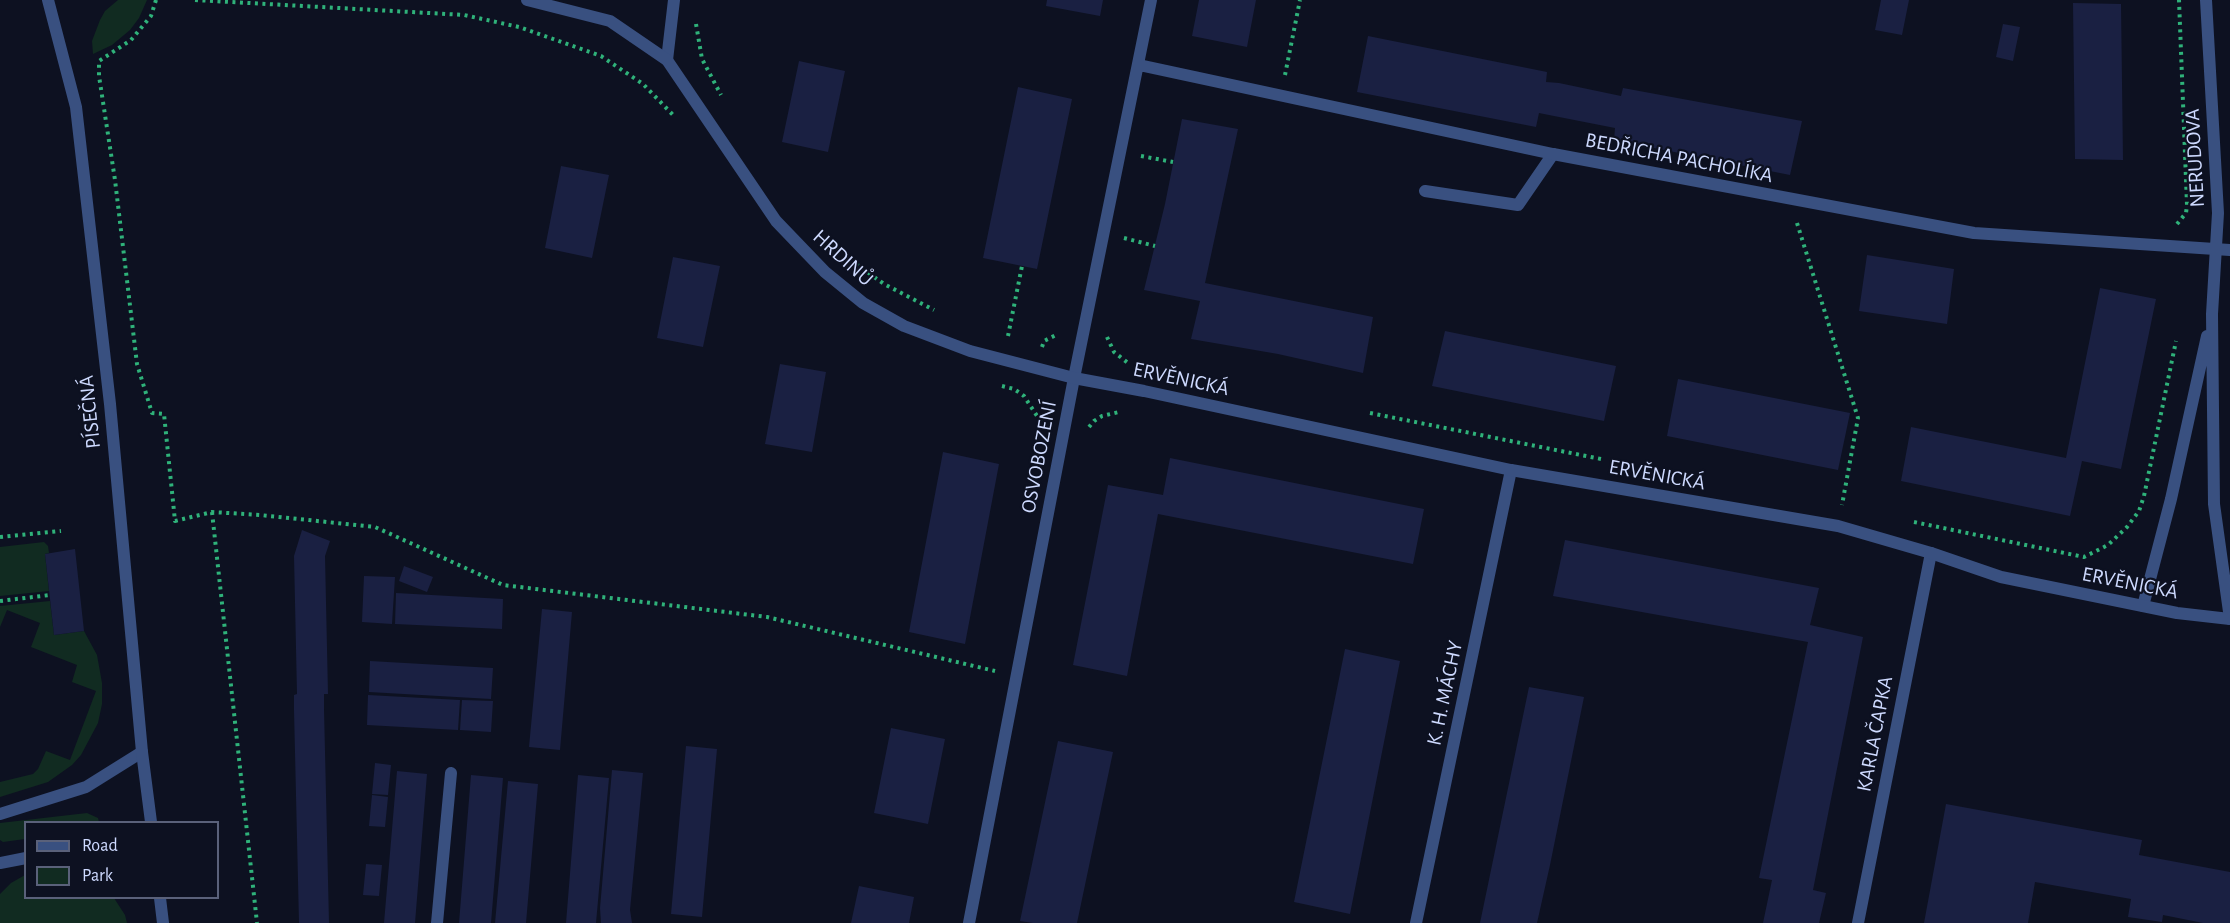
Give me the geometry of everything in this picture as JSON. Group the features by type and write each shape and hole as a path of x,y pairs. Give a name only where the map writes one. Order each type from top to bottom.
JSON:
{"street":[{"name":"PÍSEČNÁ","path":"48,0 75,107 110,404 142,752 151,821"},
{"name":"HRDINŮ","path":"527,0 610,21 667,60 776,221 825,273 863,303 904,326 970,351 1074,378"},
{"path":"667,60 674,0"},
{"name":"OSVOBOZENÍ","path":"969,923 1074,378 1151,0"},
{"name":"NERUDOVA","path":"2143,606 2171,499 2224,250 2218,213 2206,0"},
{"name":"BEDŘICHA PACHOLÍKA","path":"1138,65 1553,154 1974,233 2224,250"},
{"path":"1425,191 1518,205 1553,154"},
{"name":"NERUDOVA","path":"2212,314 2214,504 2230,619"},
{"name":"ERVĚNICKÁ","path":"1074,378 1156,393 1511,470 1838,526 1931,553 2001,577 2177,613 2230,619"},
{"name":"K. H. MÁCHY","path":"1416,923 1511,470"},
{"name":"KARLA ČAPKA","path":"1858,923 1931,553"},
{"path":"0,814 86,787 142,752"},
{"path":"436,923 451,773"},
{"path":"0,863 24,858"},
{"path":"160,899 163,923"}],"path":[{"path":"156,0 151,16 131,40 99,61 99,76 115,180 136,364 152,412 164,414 175,521 212,512 375,527 503,585 767,617 1016,676"},
{"path":"195,0 464,15 519,27 601,56 643,84 682,124"},
{"path":"1281,96 1300,0"},
{"path":"2174,227 2186,213 2187,205 2178,0"},
{"path":"695,17 702,58 722,96"},
{"path":"1141,156 1173,162"},
{"path":"1789,198 1858,418 1838,526"},
{"path":"1123,238 1155,246"},
{"path":"846,258 884,284 939,313"},
{"path":"1008,336 1022,266"},
{"path":"999,333 1015,338"},
{"path":"1032,342 1044,341"},
{"path":"1908,521 2084,556 2108,545 2127,527 2139,511 2176,341"},
{"path":"991,382 1014,389 1024,396 1042,425"},
{"path":"1360,411 1607,461"},
{"path":"212,512 257,923"},
{"path":"0,537 61,531"},
{"path":"0,601 50,595"}],"green space":[{"path":"118,0 147,0 139,18 130,30 112,45 93,54 92,41 100,20 105,11"},
{"path":"44,542 48,546 49,553 45,554 49,591 0,596 0,547"},
{"path":"50,601 54,635 84,631 97,655 102,683 102,704 98,723 81,755 72,765 48,782 0,797 0,782 33,774 38,769 46,751 70,760 96,691 72,682 77,665 31,647 40,623 7,610 0,627 0,606"},
{"path":"87,813 98,818 99,821 24,821 24,839 3,842 0,840 0,823"},
{"path":"24,876 24,899 115,899 125,915 127,923 0,923 0,894 11,883"}],"building":[{"path":"1047,0 1103,0 1100,16 1046,6"},
{"path":"1199,0 1256,0 1247,47 1192,36"},
{"path":"1881,0 1909,0 1902,35 1875,30"},
{"path":"2073,3 2121,4 2123,160 2075,159"},
{"path":"2003,24 2020,27 2013,61 1996,57"},
{"path":"1368,36 1547,72 1546,82 1621,96 1623,88 1802,121 1790,175 1614,140 1615,128 1539,113 1536,127 1357,92"},
{"path":"799,61 845,71 828,152 782,142"},
{"path":"1018,87 1072,99 1037,269 983,258"},
{"path":"1182,119 1238,129 1205,283 1373,317 1363,373 1278,354 1191,339 1200,301 1144,290 1165,204"},
{"path":"561,166 609,175 592,258 545,248"},
{"path":"1867,255 1954,269 1947,324 1859,311"},
{"path":"673,257 720,266 703,347 657,338"},
{"path":"2100,288 2156,299 2121,469 2082,461 2070,516 1901,481 1911,427 2066,458"},
{"path":"1445,331 1616,366 1604,421 1432,386"},
{"path":"780,364 826,372 812,452 765,444"},
{"path":"1678,379 1850,413 1838,470 1667,436"},
{"path":"943,452 999,464 965,644 909,632"},
{"path":"1170,458 1424,509 1413,564 1158,514 1127,676 1073,665 1108,485 1163,495"},
{"path":"302,530 330,541 325,556 328,694 324,694 329,923 299,923 294,710 294,695 297,694 294,556"},
{"path":"1565,540 1819,588 1810,625 1863,637 1813,890 1826,893 1819,923 1763,923 1772,880 1759,878 1808,642 1553,596"},
{"path":"75,549 84,631 54,635 45,554"},
{"path":"404,566 433,577 427,592 399,581"},
{"path":"364,576 395,577 392,624 362,622"},
{"path":"396,593 503,599 502,629 395,624"},
{"path":"542,609 572,612 560,750 529,747"},
{"path":"1345,649 1400,661 1350,914 1294,902"},
{"path":"370,661 493,668 491,699 369,692"},
{"path":"1529,687 1584,697 1550,865 1537,923 1480,923"},
{"path":"368,695 460,700 458,730 367,725"},
{"path":"462,700 493,701 491,732 460,730"},
{"path":"891,728 945,739 928,824 874,813"},
{"path":"1058,741 1113,752 1077,923 1020,921"},
{"path":"686,746 717,749 702,917 671,914"},
{"path":"375,763 391,765 388,795 372,794"},
{"path":"612,770 643,773 630,910 632,923 601,923 600,908"},
{"path":"397,771 427,774 415,923 384,923"},
{"path":"471,775 503,778 491,923 459,923"},
{"path":"578,775 609,778 596,923 566,923"},
{"path":"508,781 538,784 526,923 495,923"},
{"path":"372,795 388,797 385,827 369,826"},
{"path":"1946,804 2142,840 2139,855 2230,872 2230,923 2203,923 2163,915 2162,922 2128,917 2131,899 2035,882 2028,923 1924,923"},
{"path":"366,864 382,865 379,896 363,895"},
{"path":"859,886 914,897 909,923 851,923"}]}
